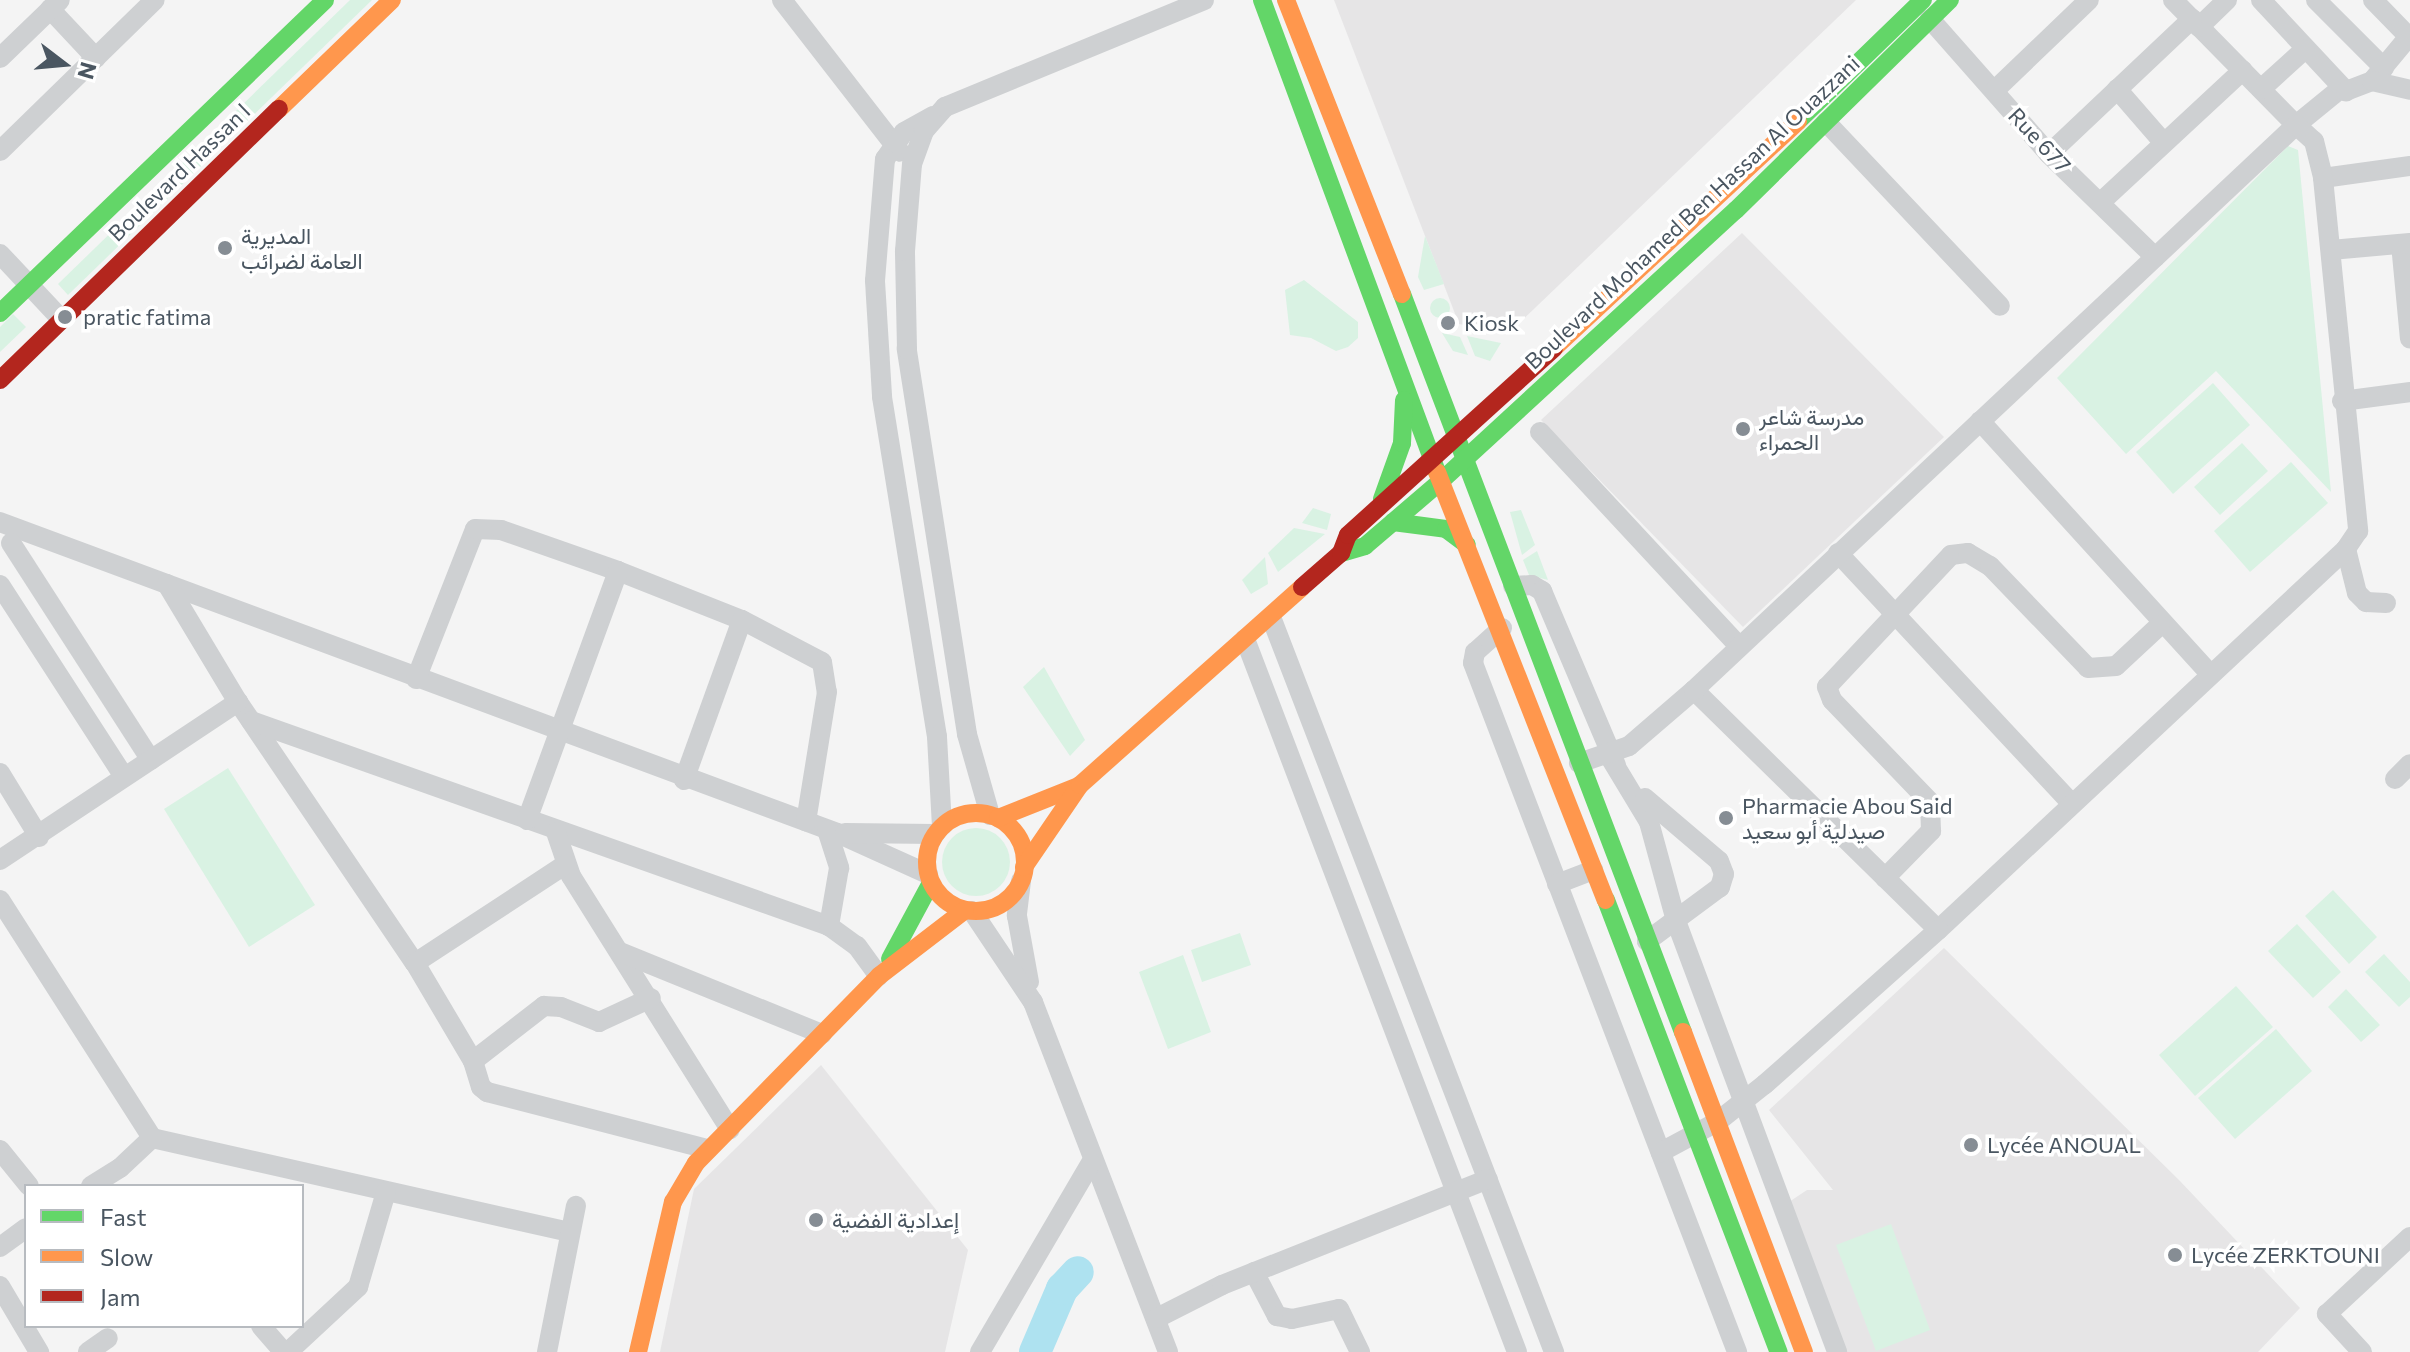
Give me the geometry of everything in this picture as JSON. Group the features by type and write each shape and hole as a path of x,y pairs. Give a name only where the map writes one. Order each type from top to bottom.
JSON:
{"main road":[{"name":"Boulevard Hassan I","path":"0,313 325,0"},
{"name":"Boulevard Hassan I","path":"0,380 60,318 392,0"},
{"path":"1262,0 1431,459 1502,628 1779,1352"},
{"path":"1286,0 1466,457 1804,1352"},
{"name":"Boulevard Mohamed Ben Hassan Al Ouazzani","path":"1926,10 1826,122 1440,482 1361,549 1341,553 1346,538 1502,393 1926,10 1950,0"},
{"path":"1432,369 1464,398 1479,401 1502,393"},
{"path":"1378,507 1402,443 1403,384"},
{"path":"1492,531 1491,466 1517,408"},
{"path":"1393,522 1446,529 1467,545"},
{"path":"638,1352 673,1202 708,1149 879,976 968,911 1001,904 1023,874 1048,825 1080,785 1341,553"},
{"path":"879,976 930,878 939,830 964,814 994,816 1080,785"},
{"path":"994,816 1019,839 1023,874"},
{"path":"930,878 951,905 968,911"}],"street":[{"path":"0,151 155,0"},
{"path":"782,0 893,144 912,164"},
{"path":"832,831 939,830 937,737 882,397 876,245 881,175 893,144 917,122 963,98 1204,0"},
{"path":"1995,90 2089,0"},
{"path":"1661,1152 1742,1105 1938,930 2346,549 2358,531 2359,518 2342,401 2323,178 2314,141 2173,0"},
{"path":"2049,154 2117,89 2227,0"},
{"path":"2316,0 2378,74 2410,90"},
{"path":"2266,2 2340,89 2352,92 2378,74 2409,36 2373,0"},
{"path":"0,58 55,5 96,58"},
{"name":"Rue 677","path":"1926,10 2049,154 2102,201 2155,257"},
{"path":"2261,89 2305,49"},
{"path":"2102,201 2243,70"},
{"path":"2117,89 2163,142"},
{"path":"1579,763 1629,746 1694,690 2296,125 2340,89"},
{"path":"933,116 912,164 904,301 912,391 967,734 994,816"},
{"path":"1826,122 2000,306"},
{"path":"2323,178 2410,166"},
{"path":"2331,250 2406,243 2410,339"},
{"path":"0,254 60,318"},
{"path":"882,397 912,391"},
{"path":"2342,401 2410,392"},
{"path":"1980,421 2075,522 2160,625 2210,674"},
{"path":"1540,432 1739,646"},
{"path":"416,679 475,529 501,530 618,571 742,620 822,662 827,692 806,821"},
{"path":"7,537 167,584 684,780 832,831 930,878"},
{"path":"7,537 151,760"},
{"path":"2346,549 2357,593 2366,602 2386,603"},
{"path":"1838,553 2072,804"},
{"path":"1885,878 1931,831 1930,802 1832,700 1827,687 1893,613 1951,555 1968,553 1990,566 2088,668 2116,666 2160,625"},
{"path":"527,820 563,732 571,694 618,571"},
{"path":"167,584 238,702 415,963 473,1061 487,1092 708,1149"},
{"path":"0,585 123,775"},
{"path":"1513,586 1532,585 1542,591 1608,754 1649,822 1676,921 1742,1105 1837,1352"},
{"path":"1271,617 1554,1352"},
{"path":"684,780 742,620"},
{"path":"1502,628 1475,652 1473,663 1737,1352"},
{"path":"1245,639 1517,1352"},
{"path":"1694,690 1938,930"},
{"path":"0,860 39,837 123,775 238,702"},
{"path":"251,721 556,832 829,926 857,946 879,976"},
{"path":"1608,754 1674,827 1719,861 1724,874 1720,887 1647,941"},
{"path":"2395,779 2410,764"},
{"path":"0,773 39,837"},
{"path":"1654,842 1674,827"},
{"path":"829,926 839,868 832,831"},
{"path":"556,832 565,865 651,998 730,1129"},
{"path":"415,963 565,865"},
{"path":"1557,884 1593,870"},
{"path":"1023,874 1017,916 1033,1002 1091,1163 1157,1318 1168,1352"},
{"path":"0,900 152,1138 570,1232"},
{"path":"968,911 1033,1002"},
{"path":"620,952 822,1034"},
{"path":"473,1061 544,1006 561,1007 599,1022 651,998"},
{"path":"99,1184 125,1177 152,1138"},
{"path":"0,1150 27,1184"},
{"path":"980,1352 1091,1163"},
{"path":"1157,1318 1254,1272 1488,1179"},
{"path":"263,1328 286,1352 358,1287 386,1192"},
{"path":"547,1352 576,1206"},
{"path":"0,1247 24,1229"},
{"path":"2362,1352 2327,1314 2410,1237"},
{"path":"1254,1272 1277,1316 1292,1319 1331,1307 1339,1309 1360,1352"},
{"path":"0,1286 8,1319 39,1352"},
{"path":"88,1352 108,1338"}],"shaded area":[{"path":"1334,0 1856,0 1509,333 1459,324"},
{"name":"مدرسة شاعر الحمراء","path":"1742,233 1944,437 1743,627 1541,420"},
{"name":"Lycée ANOUAL","path":"1944,948 2180,1181 2300,1308 2258,1352 1845,1352 1789,1202 1807,1190 1833,1190 1769,1110"},
{"name":"إعدادية الفضية","path":"821,1065 968,1250 945,1352 660,1352 694,1189"}],"green space":[{"path":"350,0 372,0 68,295 58,284"},
{"path":"2288,146 2298,150 2331,492 2216,371 2126,454 2057,378"},
{"path":"1425,236 1444,284 1424,290 1418,277"},
{"path":"1304,280 1358,322 1358,338 1348,347 1336,351 1311,338 1290,335 1285,290"},
{"path":"1440,298 1447,301 1450,308 1447,315 1440,318 1433,315 1430,308 1433,301"},
{"path":"13,314 26,327 0,352 0,327"},
{"path":"1442,333 1460,337 1468,355 1453,351"},
{"path":"1467,336 1501,343 1490,361 1475,356"},
{"path":"2213,383 2250,425 2173,494 2136,452"},
{"path":"2242,443 2268,471 2220,515 2194,487"},
{"path":"2291,462 2328,503 2250,572 2214,531"},
{"path":"1313,508 1331,514 1327,530 1302,523"},
{"path":"1521,510 1535,545 1522,555 1510,512"},
{"path":"1294,528 1325,534 1278,572 1268,553"},
{"path":"1537,551 1548,580 1529,575 1523,560"},
{"path":"1265,557 1268,584 1251,594 1242,580"},
{"path":"1044,667 1085,740 1070,756 1023,687"},
{"path":"228,768 315,905 249,947 164,809"},
{"path":"969,828 983,828 995,833 1005,843 1010,862 1005,881 995,891 983,896 969,896 957,891 947,881 942,869 942,855 947,843 957,833"},
{"path":"2333,890 2377,937 2349,964 2305,916"},
{"path":"2297,924 2341,972 2313,998 2268,951"},
{"path":"1240,933 1251,965 1202,982 1191,950"},
{"path":"2384,954 2410,982 2410,997 2399,1007 2365,972"},
{"path":"1183,955 1211,1032 1168,1049 1139,972"},
{"path":"2236,986 2273,1027 2195,1096 2159,1055"},
{"path":"2346,989 2380,1025 2361,1042 2328,1007"},
{"path":"2276,1029 2312,1071 2235,1139 2198,1098"},
{"path":"1891,1224 1930,1330 1876,1351 1836,1245"}],"waterway":[{"path":"1035,1352 1062,1289 1078,1272"}],"traffic: fast":[{"path":"0,313 325,0"},
{"path":"1262,0 1437,472"},
{"path":"1798,121 1923,0"},
{"path":"1341,553 1365,546 1440,482 1736,210 1950,0"},
{"path":"1402,294 1683,1032"},
{"path":"1382,499 1402,443 1404,400"},
{"path":"1393,522 1446,529 1467,545"},
{"path":"890,959 931,883"},
{"path":"1606,900 1779,1352"}],"traffic: slow":[{"path":"279,109 392,0"},
{"path":"1286,0 1402,294"},
{"path":"1554,348 1798,121"},
{"path":"1437,472 1606,900"},
{"path":"1024,867 1080,785 1302,587"},
{"path":"998,818 1079,786"},
{"path":"976,813 995,817 1011,827 1021,843 1025,862 1021,881 1011,897 995,907 976,911 957,907 941,897 931,881 927,862 931,843 941,827 957,817 976,813"},
{"path":"638,1352 673,1202 696,1163 879,976 965,910"},
{"path":"1683,1032 1804,1352"}],"traffic: jam":[{"path":"0,380 279,109"},
{"path":"1302,587 1341,553 1348,535 1554,348"}],"place":[{"name":"المديرية العامة لضرائب","path":"225,248"},
{"name":"pratic fatima","path":"65,317"},
{"name":"Kiosk","path":"1448,323"},
{"name":"مدرسة شاعر الحمراء","path":"1743,429"},
{"name":"Pharmacie Abou Said صيدلية أبو سعيد","path":"1726,818"},
{"name":"Lycée ANOUAL","path":"1971,1145"},
{"name":"إعدادية الفضية","path":"816,1220"},
{"name":"Lycée ZERKTOUNI","path":"2175,1255"}]}
